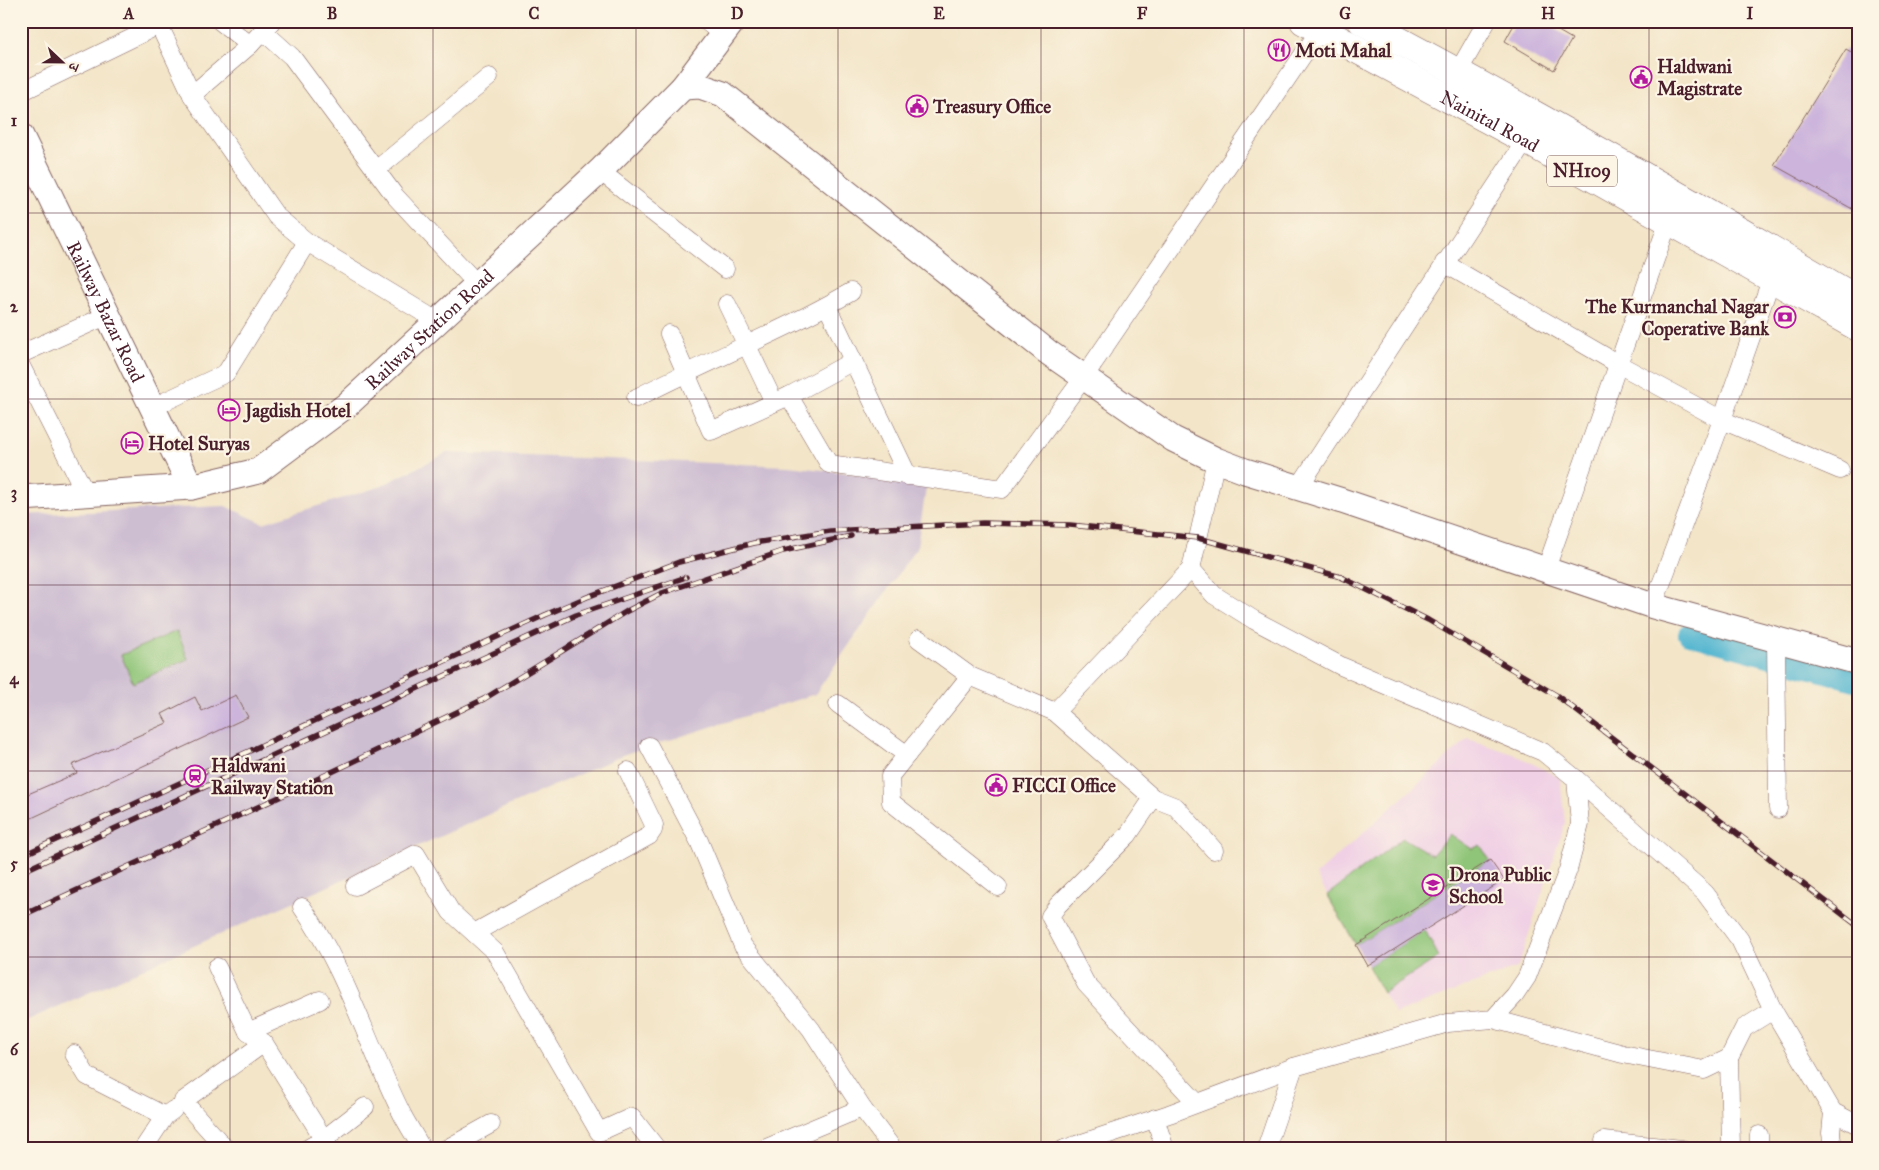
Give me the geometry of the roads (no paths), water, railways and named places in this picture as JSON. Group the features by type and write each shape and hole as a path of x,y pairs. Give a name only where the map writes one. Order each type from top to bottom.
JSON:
{"highway":[{"name":"Nainital Road","path":"1362,21 1458,72 1674,208 1772,277 1858,327"},
{"name":"Nainital Road","path":"1312,26 1526,140 1674,208 1858,300"},
{"path":"1444,96 1458,72"}],"street":[{"path":"220,21 250,45"},
{"path":"1458,72 1487,21"},
{"path":"21,92 162,23 192,94 276,216 308,242 437,321"},
{"path":"192,94 250,45 267,26 395,196 478,284"},
{"name":"Railway Station Road","path":"21,498 191,486 258,472 348,404 600,171 683,87 720,26"},
{"path":"728,304 747,345 781,399 829,464 1002,488 1084,376 1312,26"},
{"path":"376,170 488,77"},
{"path":"683,87 700,86 723,94 1049,353 1173,439 1216,460 1245,471 1299,487 1653,606 1858,662"},
{"name":"Railway Bazar Road","path":"21,136 191,486"},
{"path":"1299,487 1526,140"},
{"path":"600,171 725,268"},
{"path":"1546,569 1674,208"},
{"path":"153,407 226,372 308,242"},
{"path":"1444,263 1618,364 1722,420 1840,470"},
{"path":"1653,606 1722,420 1772,277"},
{"path":"636,398 686,372 827,306 851,292"},
{"path":"827,306 908,476"},
{"path":"21,354 108,314"},
{"path":"669,334 711,431 781,399 854,361"},
{"path":"21,366 86,494"},
{"path":"1055,712 1191,569 1216,460"},
{"path":"1191,569 1214,595 1254,620 1341,666 1543,752 1576,779 1705,893 1740,940 1773,1010 1834,1112 1858,1125"},
{"path":"920,639 970,676 1055,712 1153,798 1176,807 1214,850"},
{"path":"1776,640 1778,809"},
{"path":"970,676 890,776 891,802 998,887"},
{"path":"838,704 907,755"},
{"path":"649,746 699,841 743,946 811,1029 862,1108 893,1149"},
{"path":"474,933 649,836 654,825 628,771"},
{"path":"1493,1018 1515,995 1528,976 1568,870 1580,824 1576,779"},
{"path":"1153,798 1128,835 1058,905 1050,916 1086,984 1197,1103"},
{"path":"355,886 416,854 451,912 495,952 599,1132 632,1117 657,1149"},
{"path":"302,907 321,934 356,1008 403,1116 422,1149"},
{"path":"217,967 248,1032 264,1043 327,1144"},
{"path":"248,1032 320,1000"},
{"path":"1731,1149 1729,1058 1744,1028 1773,1010"},
{"path":"1064,1149 1294,1067 1448,1023 1493,1018 1623,1054 1704,1070 1729,1058"},
{"path":"143,1149 165,1116 264,1043"},
{"path":"74,1054 87,1076 165,1116"},
{"path":"1266,1149 1294,1067"},
{"path":"183,1101 226,1149"},
{"path":"308,1149 327,1144 365,1107"},
{"path":"764,1149 862,1108"},
{"path":"1833,1149 1831,1133 1834,1112"},
{"path":"1155,1118 1165,1149"},
{"path":"446,1149 491,1124"},
{"path":"1604,1141 1682,1149"}],"waterway":[{"path":"1689,634 1858,681"}],"railway":[{"path":"21,856 545,615 679,562 754,543 830,531 983,523 1070,525 1198,538 1341,577 1428,620 1556,695 1858,926"},
{"path":"21,916 288,793 484,699 627,611 662,593 783,551 851,536"},
{"path":"21,872 576,615 686,577"}],"place":[{"name":"Moti Mahal","path":"1279,50"},
{"name":"Haldwani Magistrate","path":"1641,77"},
{"name":"Treasury Office","path":"917,106"},
{"name":"The Kurmanchal Nagar Coperative Bank","path":"1785,317"},
{"name":"Jagdish Hotel","path":"229,410"},
{"name":"Hotel Suryas","path":"132,443"},
{"name":"Haldwani Railway Station","path":"195,776"},
{"name":"FICCI Office","path":"996,785"},
{"name":"Drona Public School","path":"1433,885"}]}
